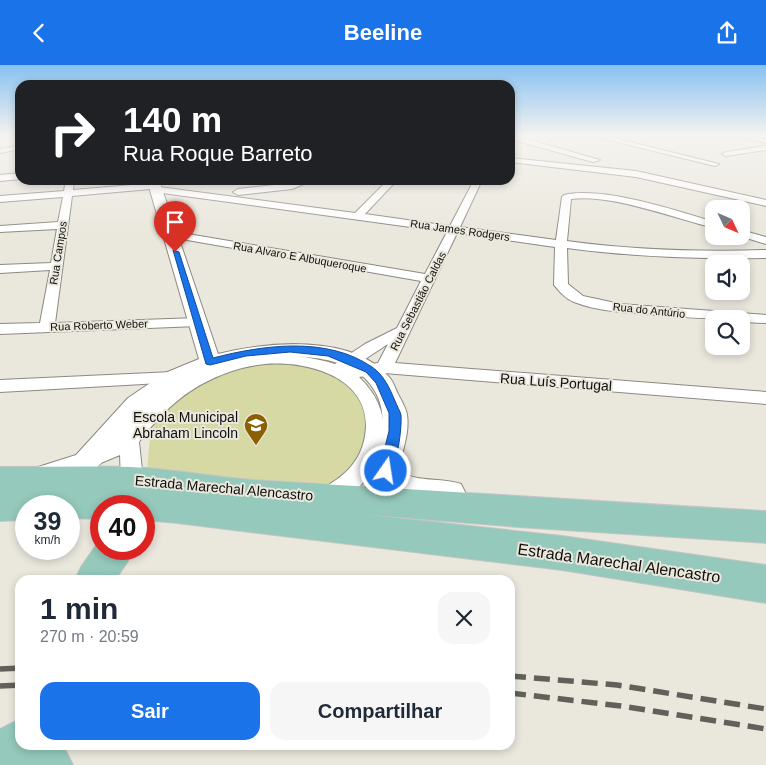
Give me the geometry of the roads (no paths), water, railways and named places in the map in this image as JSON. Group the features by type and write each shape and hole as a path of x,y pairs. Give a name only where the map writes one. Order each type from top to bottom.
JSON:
{"main road":[{"name":"Estrada Marechal Alencastro","path":"0,480 30,480 118,495"},
{"name":"Estrada Marechal Alencastro","path":"155,499 210,487 267,495 327,497 518,512 766,527"},
{"name":"Estrada Marechal Alencastro","path":"155,501 562,553 766,584"},
{"name":"Estrada Marechal Alencastro","path":"0,507 90,503"},
{"path":"97,575 106,560"},
{"path":"0,762 15,748"},
{"path":"34,750 48,765"}],"street":[{"path":"584,169 636,174 766,203"},
{"path":"625,169 636,174"},
{"path":"0,178 15,176"},
{"name":"Rua Campos","path":"47,327 69,185"},
{"path":"154,185 211,366"},
{"name":"Rua James Rodgers","path":"0,199 154,185 202,195 562,245 653,252 766,254"},
{"path":"202,195 278,189 291,185"},
{"path":"358,216 388,185"},
{"name":"Rua Sebastião Caldas","path":"357,368 404,330 476,185"},
{"path":"562,245 566,201 567,197 571,196 581,195 618,201 705,223"},
{"path":"0,229 63,225"},
{"name":"Rua Alvaro E Albuqueroque","path":"170,234 430,279"},
{"path":"750,236 766,241"},
{"name":"Rua do Antúrio","path":"562,245 561,285 568,293 578,299 591,303 657,312 766,319"},
{"path":"0,269 56,266"},
{"name":"Rua Roberto Weber","path":"0,329 198,322"},
{"path":"357,368 376,344 404,330"},
{"path":"0,386 172,379 246,353 290,349 330,353 357,368 364,390 371,402 376,421 374,443 366,461 352,480 327,497"},
{"path":"30,480 86,462 130,438 144,420 162,403 211,366"},
{"name":"Rua Luís Portugal","path":"357,368 766,398"},
{"name":"Estrada Marechal Alencastro","path":"357,368 381,382 395,413 395,431 386,471 392,482 417,490 612,505 688,521"},
{"path":"86,462 136,404 172,379"},
{"path":"130,438 128,446 146,495"}],"railway":[{"path":"0,669 15,668"},
{"path":"515,676 617,685 766,709"},
{"path":"0,686 15,685"},
{"path":"515,694 621,706 766,729"}],"place":[{"name":"Escola Municipal Abraham Lincoln","path":"256,446"}]}
